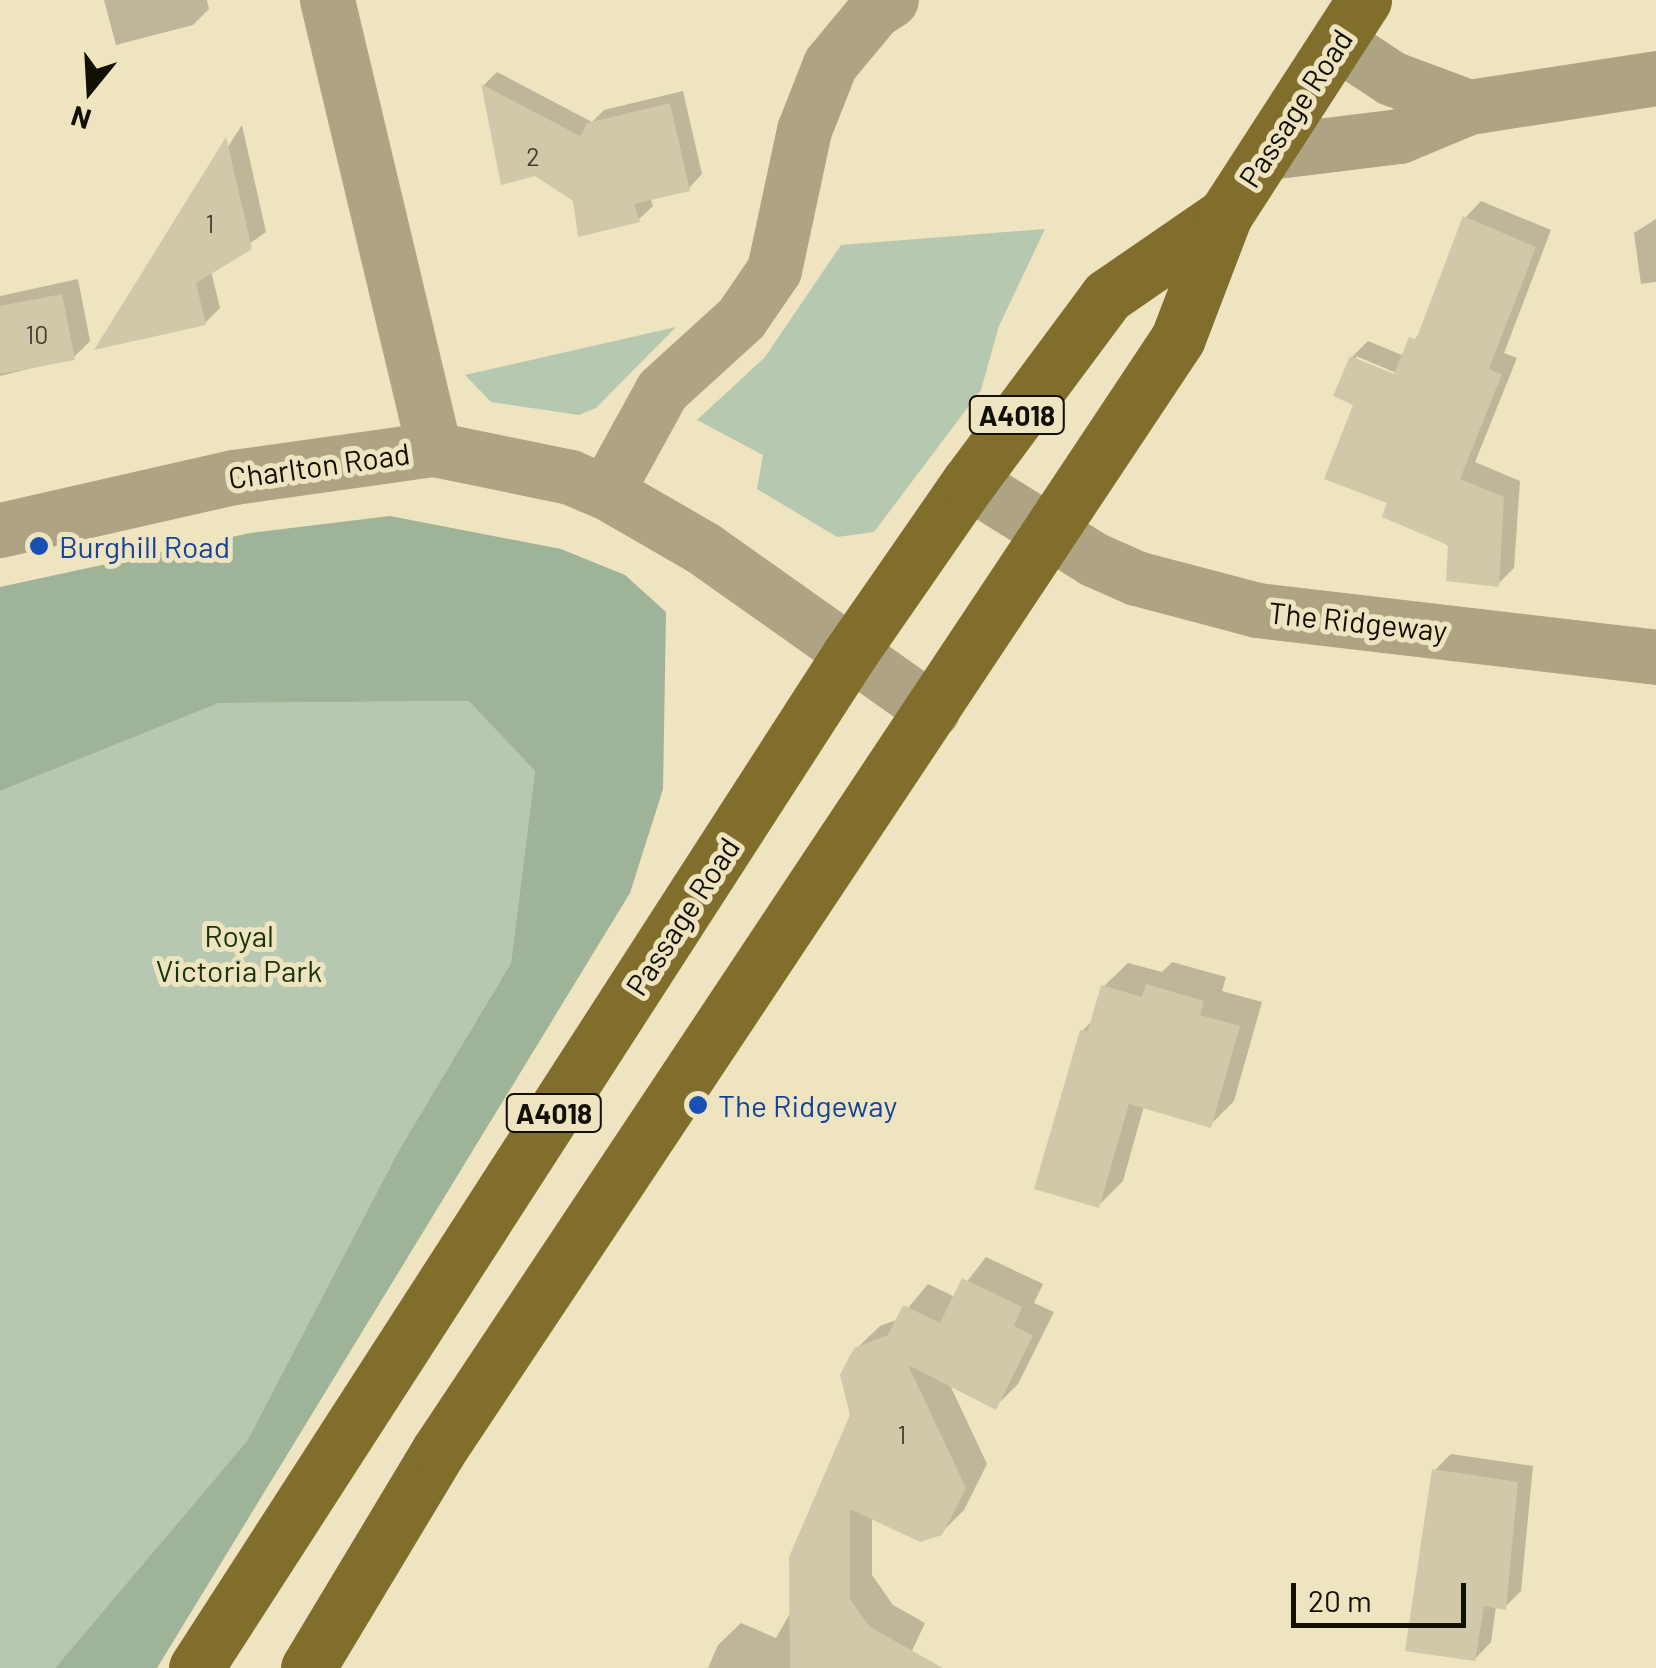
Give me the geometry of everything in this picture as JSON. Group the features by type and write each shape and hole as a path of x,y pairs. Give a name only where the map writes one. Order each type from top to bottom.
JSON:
{"main road":[{"name":"Passage Road","path":"308,1668 439,1450 1178,338 1225,215 1351,21"},
{"name":"Passage Road","path":"196,1668 849,655 970,482 1108,296 1225,215"}],"street":[{"path":"326,0 434,450"},
{"path":"606,492 662,390 741,318 774,270 804,130 830,64 874,11 892,0"},
{"path":"1351,21 1391,78 1469,107"},
{"path":"1269,152 1399,136 1469,107 1656,78"},
{"name":"Charlton Road","path":"0,530 234,477 434,450 570,477 606,492 703,548 849,655 932,710"},
{"name":"The Ridgeway","path":"970,482 1050,527 1093,559 1136,578 1257,610 1656,657"}],"green space":[{"path":"1045,229 999,326 981,390 874,532 837,537 757,489 763,455 697,420 765,357 841,245"},
{"path":"676,327 596,408 579,415 491,402 465,375"},
{"path":"390,516 561,549 625,575 666,612 663,789 630,893 157,1668 55,1668 247,1441 399,1150 511,963 535,771 469,701 219,703 0,791 0,587 250,533"},
{"name":"Royal Victoria Park","path":"470,701 535,771 511,963 399,1150 247,1441 55,1668 0,1668 0,791 219,703"}],"building":[{"path":"481,84 580,136 587,123 670,103 690,191 634,204 640,222 578,237 573,201 535,176 501,185"},
{"path":"226,137 252,249 196,283 206,325 94,350"},
{"path":"1463,216 1536,247 1489,369 1502,374 1460,479 1504,497 1499,587 1446,581 1448,545 1382,517 1387,503 1324,479 1353,405 1333,396 1350,356 1394,374 1409,337 1416,340"},
{"path":"62,294 75,360 0,374 0,306"},
{"path":"1146,984 1204,1001 1200,1015 1240,1026 1211,1128 1129,1104 1099,1208 1034,1189 1080,1030 1088,1031 1101,985 1142,997"},
{"path":"962,1278 1022,1307 1014,1326 1033,1335 996,1410 908,1365 966,1488 942,1535 920,1542 850,1509 850,1599 870,1627 943,1668 790,1668 789,1557 850,1415 840,1375 854,1348 888,1335 903,1305 940,1323"},
{"path":"1432,1469 1518,1482 1506,1610 1484,1606 1475,1661 1405,1651"}],"place":[{"name":"Burghill Road","path":"39,546"},
{"name":"The Ridgeway","path":"698,1105"}]}
